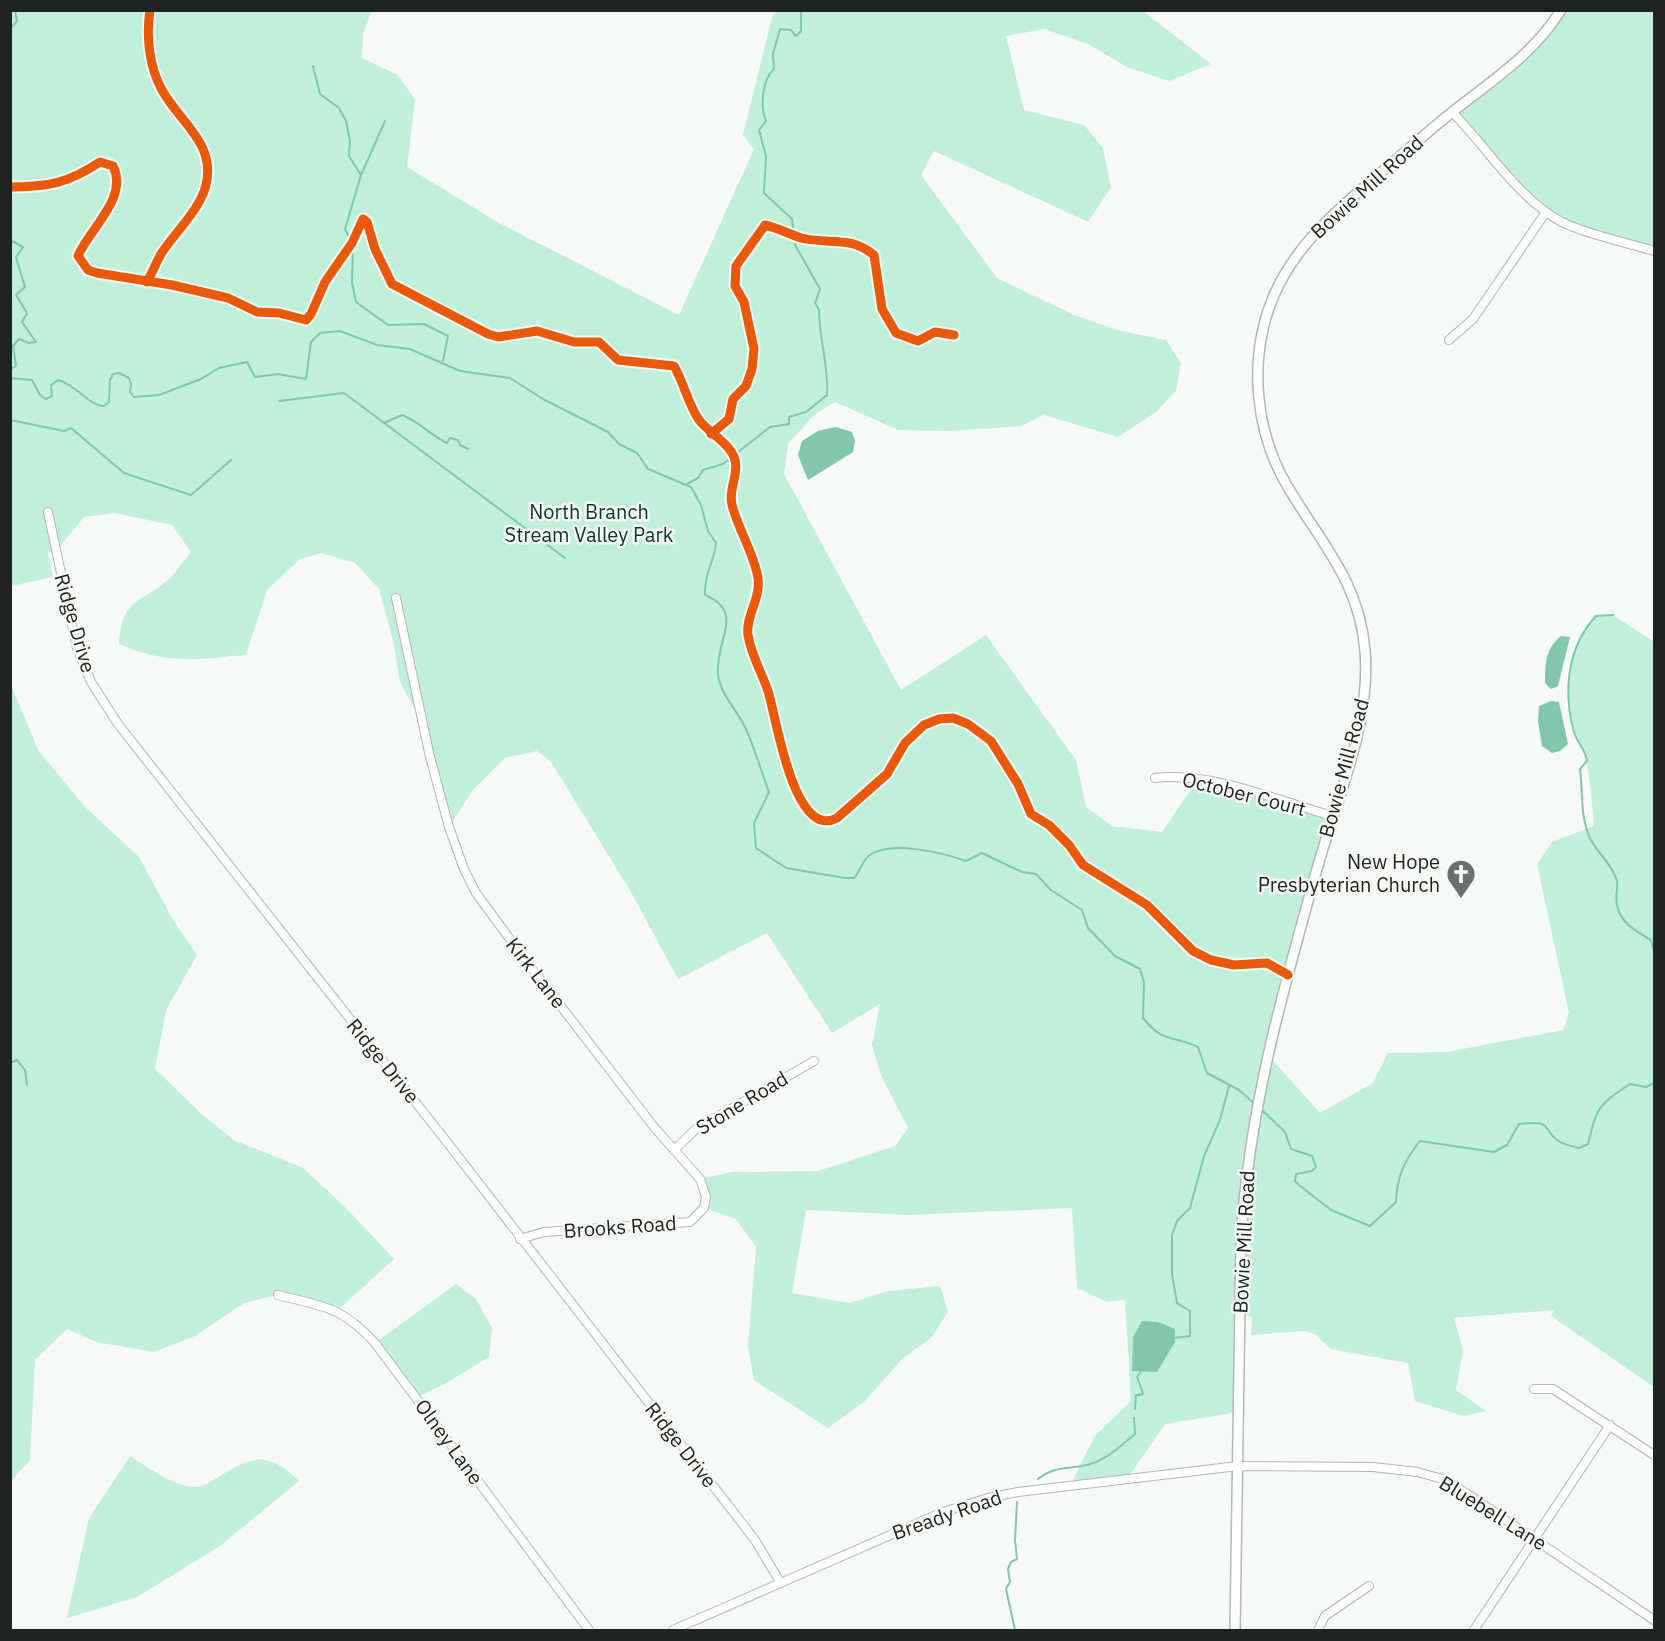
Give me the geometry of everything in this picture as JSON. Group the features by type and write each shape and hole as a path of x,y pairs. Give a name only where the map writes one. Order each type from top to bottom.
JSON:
{"street":[{"name":"Bowie Mill Road","path":"1235,1630 1241,1238 1244,1186 1253,1120 1274,1024 1362,712 1366,676 1365,647 1359,616 1349,584 1333,553 1287,487 1262,421 1258,393 1259,349 1272,299 1290,264 1314,233 1452,111 1512,66 1542,36 1561,10"},
{"path":"1452,111 1525,194 1546,212 1563,223 1654,251"},
{"path":"1449,340 1473,318 1546,212"},
{"name":"Ridge Drive","path":"48,512 77,648 91,682 108,710 755,1540 780,1582"},
{"name":"Kirk Lane","path":"396,598 421,718 449,827 476,893 674,1150 700,1179 706,1197"},
{"name":"October Court","path":"1155,778 1178,775 1225,785 1332,816"},
{"name":"Stone Road","path":"674,1150 696,1129 814,1061"},
{"name":"Brooks Road","path":"520,1239 544,1232 690,1222 704,1208 706,1197"},
{"name":"Olney Lane","path":"278,1295 337,1311 354,1321 375,1343 590,1630"},
{"path":"1534,1389 1554,1389 1654,1455"},
{"path":"1474,1630 1610,1425"},
{"name":"Bluebell Lane","path":"1238,1466 1373,1467 1433,1475 1469,1494 1654,1620"},
{"name":"Bready Road","path":"673,1630 943,1512 988,1498 1021,1491 1238,1466"},
{"path":"1318,1630 1325,1616 1369,1586"}],"green space":[{"name":"North Branch Stream Valley Park","path":"10,11 372,11 363,34 362,58 398,75 415,100 407,167 499,223 679,315 754,149 743,135 772,17 776,11 1143,11 1211,64 1169,81 1127,67 1088,44 1044,29 1006,36 1024,110 1084,125 1103,148 1111,187 1088,222 934,151 921,175 997,278 1074,315 1121,331 1166,340 1181,363 1176,391 1156,412 1118,437 1044,415 1021,426 951,431 898,430 835,402 814,415 788,444 784,474 901,690 986,635 1076,760 1086,807 1112,826 1162,832 1198,779 1332,816 1267,1054 1320,1113 1373,1083 1388,1053 1447,1052 1563,1030 1569,1013 1537,864 1552,842 1594,826 1585,752 1575,736 1570,718 1569,671 1579,641 1596,616 1613,615 1654,642 1654,1387 1551,1316 1554,1310 1454,1318 1463,1350 1456,1390 1486,1411 1464,1416 1415,1401 1408,1363 1331,1349 1315,1334 1305,1331 1251,1335 1252,1317 1240,1314 1239,1412 1165,1424 1127,1479 1070,1486 1094,1437 1131,1401 1125,1300 1107,1302 1077,1288 1072,1208 908,1215 806,1210 792,1293 850,1303 888,1291 940,1286 948,1312 931,1338 902,1359 865,1401 828,1428 754,1380 748,1346 756,1247 736,1219 704,1208 700,1179 732,1172 818,1171 895,1146 908,1128 881,1075 872,1045 880,1004 832,1033 767,933 678,979 631,892 551,762 537,751 505,758 472,791 449,827 421,719 400,682 393,640 379,589 355,563 321,553 300,559 267,590 246,655 212,658 167,658 136,651 119,644 124,617 129,609 170,578 191,552 172,525 115,513 84,517 56,551 48,552 53,577 11,586"},
{"path":"1561,11 1654,11 1654,251 1563,223 1546,212 1452,112 1512,66"},
{"path":"10,682 38,750 84,806 139,857 173,920 197,955 166,1010 155,1069 205,1117 234,1140 303,1168 346,1208 394,1259 337,1311 278,1295 244,1303 195,1336 154,1352 96,1342 67,1329 35,1360 30,1460 11,1481"},
{"path":"456,1284 476,1299 492,1328 489,1357 443,1385 416,1397 375,1343"},
{"path":"130,1456 162,1476 188,1486 202,1486 241,1464 260,1459 278,1464 299,1481 220,1546 137,1597 67,1618 89,1518"}],"shaded area":[{"path":"836,427 852,432 855,441 853,452 808,480 798,455 802,441 818,431"},
{"path":"1561,636 1570,637 1558,686 1551,689 1545,683 1546,663 1552,646"},
{"path":"1551,701 1559,702 1568,744 1560,751 1552,753 1542,746 1538,721 1539,706"},
{"path":"1142,1321 1158,1322 1175,1329 1175,1342 1157,1372 1132,1371 1133,1337"}],"waterway":[{"path":"10,29 17,21 15,10"},
{"path":"687,484 698,478 703,470 723,464 770,427 789,424 789,417 806,412 827,395 827,374 819,310 815,303 820,289 795,245 792,219 764,193 766,156 759,130 766,121 763,94 767,80 774,69 773,54 780,29 791,30 796,36 801,31 801,10"},
{"path":"313,66 320,94 339,108 346,121 350,141 349,156 361,175"},
{"path":"385,121 361,175 345,229 353,246 352,283 356,302 388,325 424,324 448,336 443,361"},
{"path":"10,240 23,247 16,257 25,287 16,295 27,313 22,322 36,342 29,343 19,339 13,346 16,366 10,369"},
{"path":"10,378 32,380 40,395 46,399 52,396 51,385 58,380 71,386 93,403 104,406 109,402 110,380 113,374 119,373 129,378 130,392 134,397 159,395 201,379 219,368 247,362 255,377 278,374 306,379 311,342 320,333 340,331 377,345 410,349 460,371 510,378 543,399 608,432 619,444 637,453 648,469 691,487 701,505 708,531 716,543 706,581 705,595 717,602 724,610 726,619 718,662 719,681 749,735 769,792 754,823 756,848 786,868 845,878 854,878 865,859 870,855 891,848 918,849 966,861 982,853 1022,872 1036,874 1051,890 1082,910 1088,928 1115,956 1140,969 1144,982 1143,1018 1150,1026 1163,1035 1198,1047 1207,1073 1239,1090 1255,1104"},
{"path":"279,401 344,393 565,558"},
{"path":"384,423 402,415 447,443 450,438 458,440 460,445 468,449"},
{"path":"10,420 64,431 71,428 124,473 191,495 231,460"},
{"path":"1613,615 1596,616 1586,628 1573,656 1568,686 1569,701 1575,736 1587,761 1580,769 1583,813 1587,830 1615,875 1616,902 1622,917 1640,934 1651,940 1654,951"},
{"path":"10,1063 17,1060 25,1070 27,1085"},
{"path":"1261,1109 1285,1132 1291,1149 1312,1156 1316,1167 1312,1171 1296,1174 1295,1181 1331,1210 1370,1226 1396,1202 1402,1170 1420,1141 1494,1152 1507,1145 1519,1124 1538,1123 1546,1126 1560,1142 1579,1148 1588,1144 1597,1114 1605,1102 1630,1084 1646,1087 1654,1083"},
{"path":"1174,1338 1190,1336 1190,1311 1177,1303 1172,1274 1172,1235 1177,1221 1190,1208 1204,1156 1220,1120 1229,1086"},
{"path":"1135,1409 1136,1395 1143,1393 1137,1377 1141,1371"},
{"path":"1038,1479 1056,1470 1087,1465 1106,1457 1135,1434 1134,1418"},
{"path":"1015,1630 1006,1589 1010,1582 1008,1569 1011,1562 1017,1559 1015,1540 1017,1502"}],"cycle path":[{"path":"147,282 161,254 203,194 208,170 201,145 169,102 154,71 148,30 150,10"},
{"path":"10,187 47,185 58,182 78,175 100,162 113,166 117,178 112,201 78,256 88,270 172,285 228,298 257,312 279,313 306,320 325,282 352,243 363,219 367,222 375,249 392,284 488,334 498,337 537,331 574,342 599,342 618,360 674,366 699,420 729,449 735,460 732,505 758,578 757,593 748,628 749,642 768,691 789,772 798,794 809,811 822,820 837,818 887,774 905,743 924,725 939,719 953,718 968,724 991,741 1018,784 1031,814 1049,825 1069,845 1083,865 1147,905 1193,951 1211,960 1234,965 1267,963 1288,975"},
{"path":"711,434 729,419 733,399 746,386 752,369 754,349 744,302 735,286 736,266 765,225 801,238 848,243 865,249 874,255 882,309 896,333 918,341 935,332 954,335"}],"place":[{"name":"New Hope Presbyterian Church","path":"1461,900"}]}
